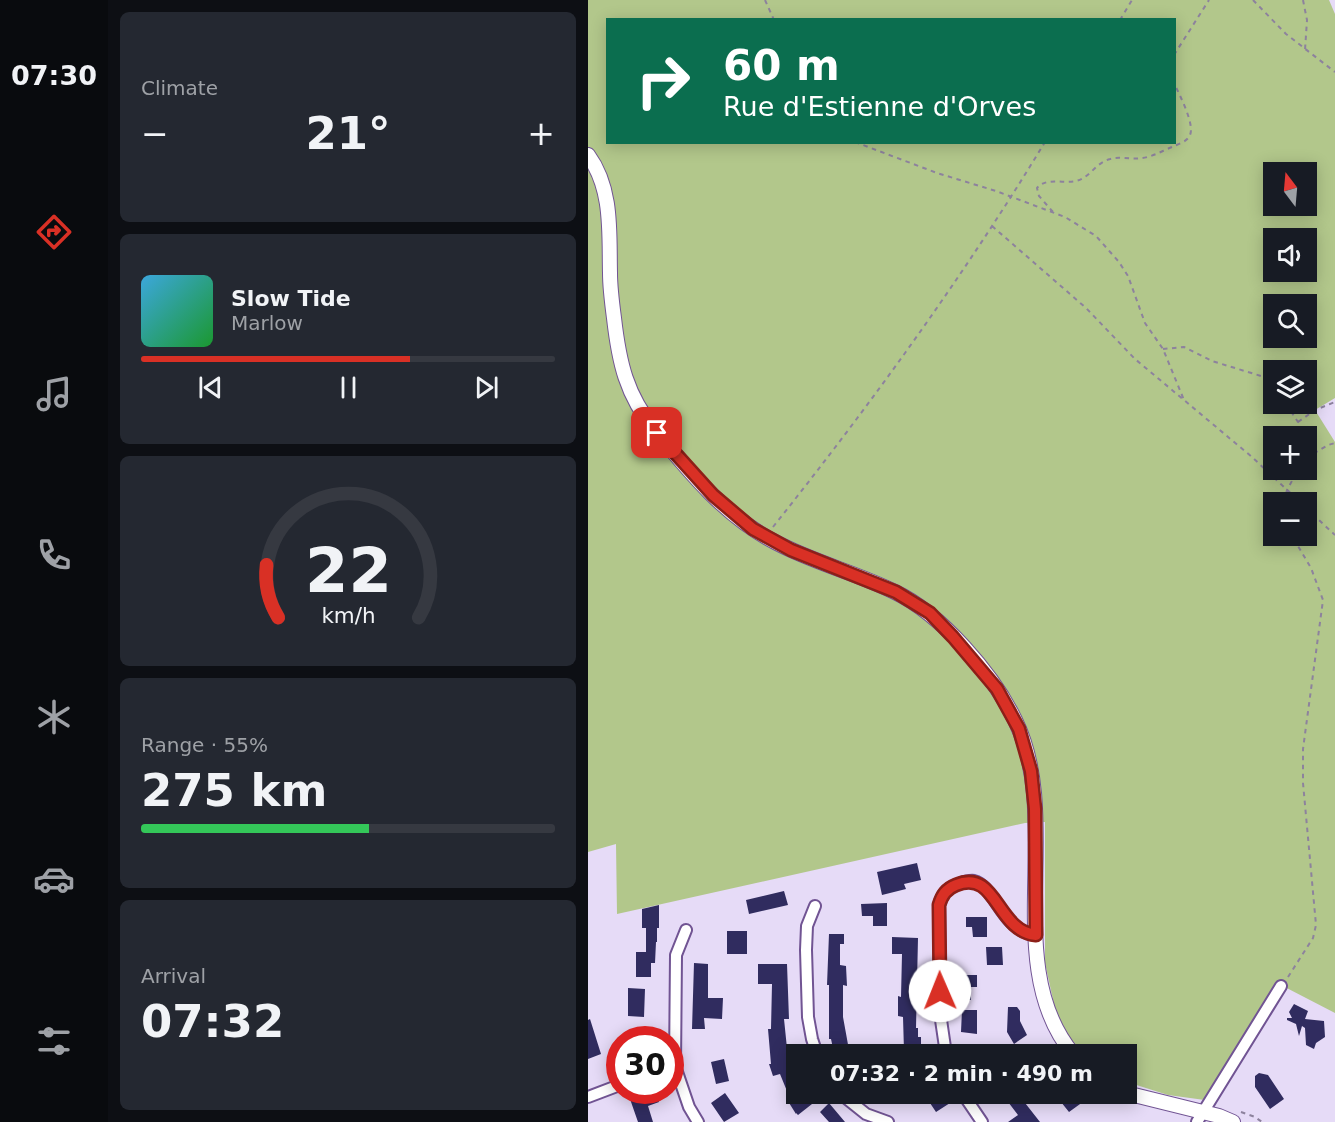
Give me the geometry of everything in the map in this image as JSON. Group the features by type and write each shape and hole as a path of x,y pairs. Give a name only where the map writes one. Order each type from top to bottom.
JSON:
{"main road":[{"path":"588,155 601,178 608,205 610,278 617,346 627,384 648,421 697,478 741,521 791,550 879,584 930,613 997,689 1019,729 1031,771 1035,809 1036,935 1041,984 1047,1010 1056,1031 1065,1044"},
{"path":"1137,1096 1200,1117 1233,1122"}],"street":[{"path":"945,1044 940,1013 939,905 942,894 964,881 974,881 982,885 1015,926 1026,934 1036,935"},
{"path":"813,1044 808,1017 806,950 807,926 815,906"},
{"path":"674,1026 676,955 686,930"},
{"path":"1200,1117 1281,986"},
{"path":"588,1096 606,1090"},
{"path":"684,1094 698,1122"},
{"path":"854,1104 867,1114 888,1122"},
{"path":"970,1104 982,1122"}],"path":[{"path":"765,0 773,18"},
{"path":"1121,18 1132,0"},
{"path":"1176,52 1209,0"},
{"path":"1253,0 1286,34 1335,72"},
{"path":"1303,0 1307,20 1305,50"},
{"path":"1055,213 1039,196 1036,188 1039,185 1077,181 1106,160 1153,156 1189,137 1190,124 1176,88"},
{"path":"860,144 898,160 1055,213 1082,226 1095,236 1119,262 1128,276 1145,323 1163,349 1184,400"},
{"path":"765,536 869,403 958,279 1044,144"},
{"path":"992,226 1024,257 1086,308 1129,354 1252,457 1287,490 1292,480"},
{"path":"1163,349 1184,347 1212,361 1263,376"},
{"path":"1296,426 1315,410 1335,402"},
{"path":"1293,414 1298,422"},
{"path":"1317,452 1335,443"},
{"path":"1317,518 1335,535"},
{"path":"1281,986 1306,951 1313,938 1316,925 1303,783 1303,749 1323,600 1311,568 1298,546"}],"green space":[{"path":"588,0 1329,0 1335,14 1335,398 1317,409 1317,360 1263,360 1263,414 1317,413 1335,442 1335,1013 1277,983 1212,1101 1168,1095 1137,1085 1137,1044 1075,1044 1059,1027 1045,963 1045,822 1025,823 617,914 616,844 588,852"}],"building":[{"path":"917,863 921,880 904,884 906,889 882,895 877,872"},
{"path":"784,891 788,905 749,914 746,900"},
{"path":"887,903 887,926 873,926 873,916 862,916 861,904"},
{"path":"659,905 659,928 657,928 655,963 651,963 651,977 636,977 636,952 646,952 646,928 642,928 642,909"},
{"path":"966,917 987,917 987,937 973,937 972,927 966,927"},
{"path":"727,931 747,931 747,954 727,954"},
{"path":"829,934 844,934 844,944 840,944 840,965 846,966 847,986 843,985 843,1017 848,1044 832,1044 829,1039 829,985 827,985"},
{"path":"892,937 918,938 916,1028 918,1028 918,1037 921,1037 921,1044 904,1044 903,1017 898,1016 902,954 892,954"},
{"path":"986,947 1002,947 1003,965 987,965"},
{"path":"694,963 708,964 708,998 723,998 722,1019 704,1018 705,1029 692,1029"},
{"path":"758,964 787,964 789,1019 784,1019 787,1044 786,1089 780,1074 773,1076 769,1064 771,1064 768,1029 771,1029 772,984 758,984"},
{"path":"957,975 977,975 977,987 971,987 971,1000 957,1000"},
{"path":"628,988 645,989 644,1017 628,1016"},
{"path":"1294,1004 1308,1011 1305,1019 1324,1021 1325,1037 1316,1043 1314,1049 1306,1045 1305,1028 1302,1026 1299,1036 1296,1024 1287,1020 1287,1018 1292,1018 1289,1012"},
{"path":"1008,1007 1017,1007 1020,1011 1020,1021 1027,1035 1014,1044 1007,1032"},
{"path":"962,1010 977,1010 977,1034 961,1032"},
{"path":"590,1019 601,1054 588,1059 588,1020"},
{"path":"724,1059 729,1081 716,1084 711,1062"},
{"path":"1259,1073 1268,1075 1284,1099 1270,1109 1255,1087 1255,1076"},
{"path":"725,1093 739,1113 724,1122 711,1103"},
{"path":"632,1104 654,1104 648,1106 653,1122 638,1122"},
{"path":"790,1104 812,1104 798,1115"},
{"path":"830,1104 845,1122 829,1122 820,1112"},
{"path":"931,1104 948,1104 936,1112"},
{"path":"1010,1104 1026,1104 1040,1122 1008,1122 1018,1115"},
{"path":"1063,1104 1080,1104 1069,1112"}],"route":[{"path":"657,433 726,508 753,529 791,550 896,592 930,613 984,672 1007,704 1024,744 1033,786 1036,935 1026,934 1015,926 982,885 974,881 964,881 951,887 942,894 939,905 940,991"}]}
